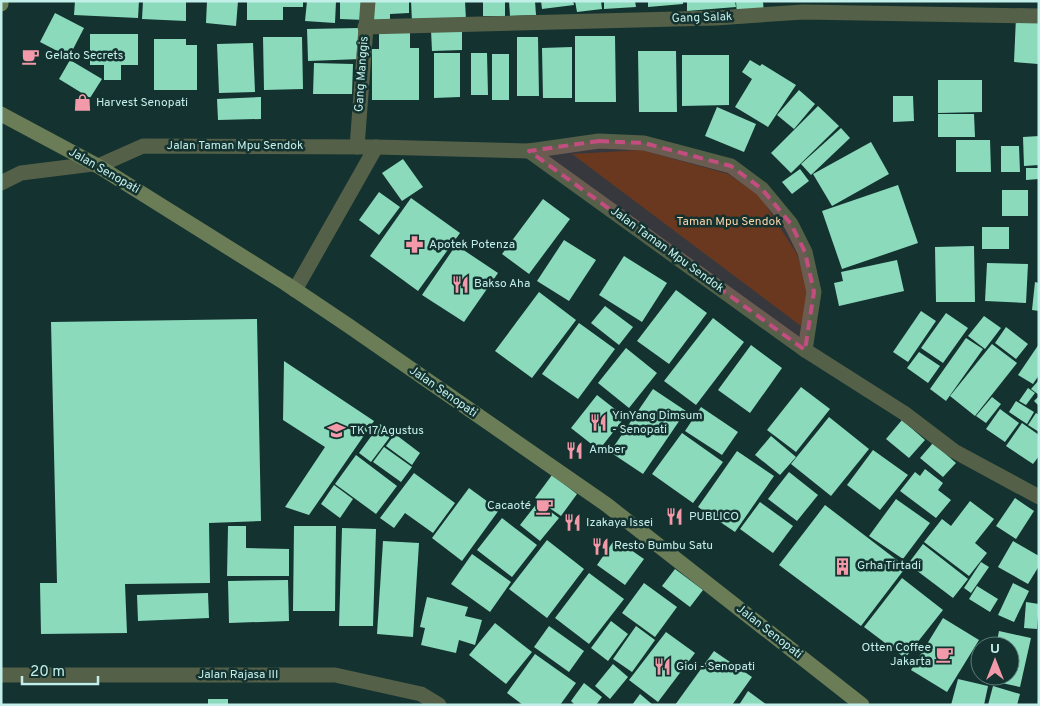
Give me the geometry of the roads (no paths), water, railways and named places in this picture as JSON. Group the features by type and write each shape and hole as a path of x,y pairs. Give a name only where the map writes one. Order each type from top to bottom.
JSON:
{"main road":[{"path":"1,107 1,114"},
{"name":"Jalan Senopati","path":"1,114 95,165 295,290 608,505 862,705"}],"street":[{"name":"Gang Manggis","path":"357,147 368,1"},
{"name":"Gang Salak","path":"365,27 716,18 803,12 1039,16"},
{"name":"Jalan Taman Mpu Sendok","path":"1,183 21,173 95,165 143,146 529,150 599,141 644,142 731,166 762,188 791,224 805,252 814,292 805,350"},
{"path":"295,290 376,147"},
{"name":"Jalan Taman Mpu Sendok","path":"529,150 805,350 904,413 954,451 1039,497"},
{"name":"Jalan Rajasa III","path":"1,676 335,675 421,694 439,705"}],"place":[{"name":"Gelato Secrets","path":"31,56"},
{"name":"Harvest Senopati","path":"82,103"},
{"name":"Apotek Potenza","path":"415,245"},
{"name":"Bakso Aha","path":"460,284"},
{"name":"YinYang Dimsum - Senopati","path":"598,423"},
{"name":"TK 17 Agustus","path":"336,431"},
{"name":"Amber","path":"575,450"},
{"name":"Cacaoté","path":"545,506"},
{"name":"PUBLICO","path":"675,517"},
{"name":"Izakaya Issei","path":"572,523"},
{"name":"Resto Bumbu Satu","path":"600,546"},
{"name":"Grha Tirtadi","path":"843,566"},
{"name":"Otten Coffee Jakarta","path":"945,655"},
{"name":"Gioi - Senopati","path":"662,667"}],"park label":[{"name":"Taman Mpu Sendok","path":"729,222"}]}
